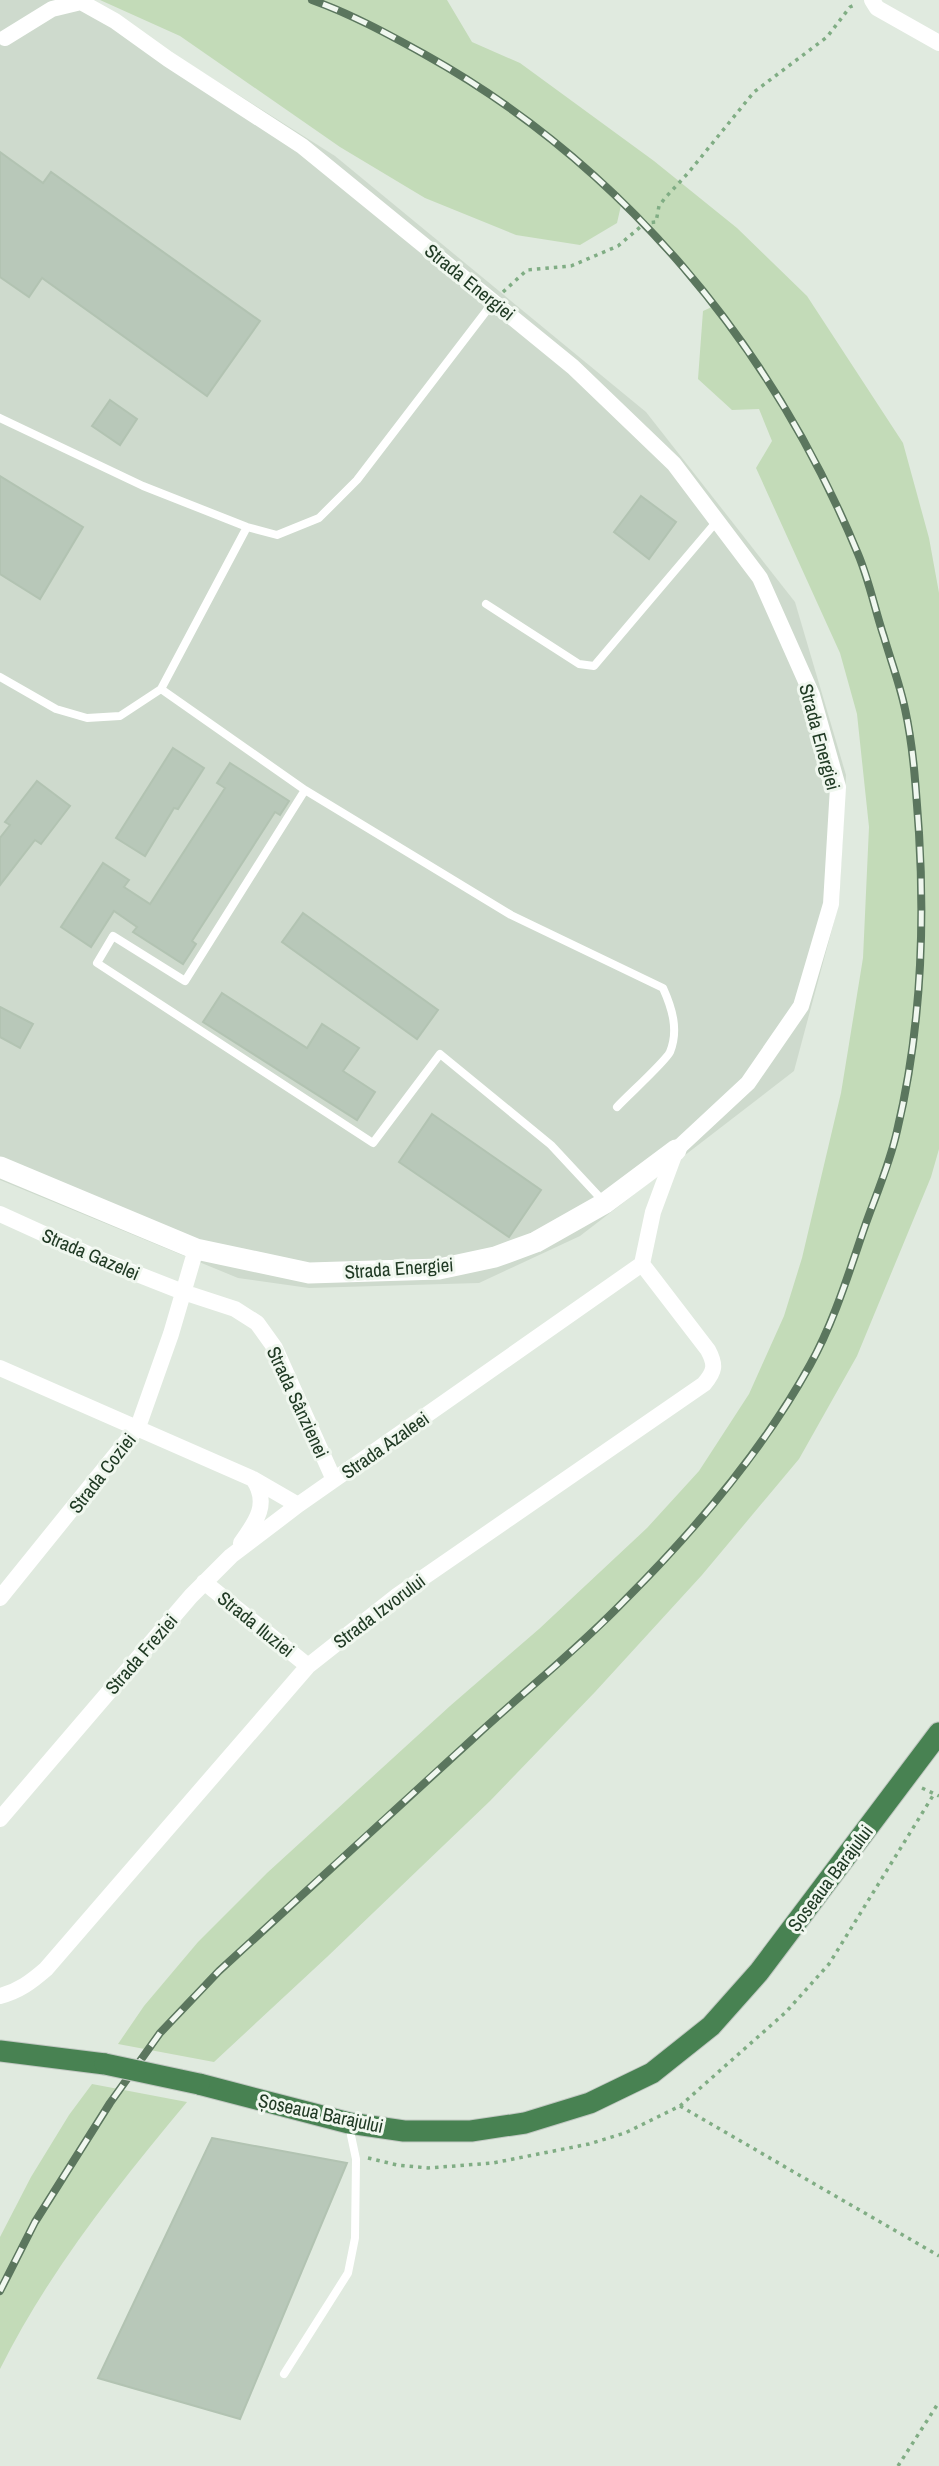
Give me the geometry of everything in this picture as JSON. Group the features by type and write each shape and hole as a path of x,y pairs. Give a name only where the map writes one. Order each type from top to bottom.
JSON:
{"highway":[{"name":"Șoseaua Barajului","path":"0,2051 105,2064 199,2084 349,2123 404,2131 471,2131 525,2123 590,2103 652,2073 711,2026 759,1972 939,1734"}],"street":[{"path":"869,0 877,8 939,43"},
{"name":"Strada Energiei","path":"0,1167 196,1249 309,1273 439,1269 495,1257 536,1242 605,1203 676,1150 748,1083 801,1006 831,904 838,787 812,695 760,578 674,464 573,367 302,146 168,60 115,21 81,2 52,9 5,38"},
{"path":"642,1265 653,1212 676,1150"},
{"name":"Strada Gazelei","path":"0,1214 99,1259 183,1292"},
{"name":"Strada Coziei","path":"0,1598 138,1427 196,1249"},
{"name":"Strada Azaleei","path":"298,1505 642,1265"},
{"name":"Strada Izvorului","path":"0,1996 14,1993 46,1969 309,1666 398,1595 695,1391 713,1373 715,1363 708,1350 642,1265"},
{"name":"Strada Sânzienei","path":"183,1292 235,1309 257,1323 266,1334 275,1348 334,1480"},
{"path":"0,1368 253,1479 298,1505"},
{"path":"231,1556 252,1528 262,1504 253,1479"},
{"name":"Strada Freziei","path":"0,1819 204,1582 231,1556 298,1505"},
{"name":"Strada Iluziei","path":"204,1582 309,1666"}],"lane":[{"path":"0,418 143,486 247,527 277,535 319,518 357,480 494,300"},
{"path":"486,604 579,664 594,666 717,521"},
{"path":"0,677 56,709 87,718 120,716 161,689 247,527"},
{"path":"161,689 305,790 511,915 663,988 672,1008 675,1024 669,1053 617,1107"},
{"path":"305,790 185,981 113,936 97,963 373,1143 440,1055 551,1145 605,1203"},
{"path":"284,2374 348,2273 355,2238 356,2186 356,2159 349,2123"}],"path":[{"path":"494,300 527,271 571,266 618,246 645,223 656,222 659,206 665,198 690,172 754,92 827,37 850,7 869,0"},
{"path":"680,2106 939,2256"},
{"path":"898,2466 939,2402"}],"shaded area":[{"path":"0,0 88,0 335,156 646,412 795,602 846,775 839,903 794,1071 580,1236 479,1283 309,1288 238,1278 0,1180"}],"green space":[{"path":"100,0 447,0 472,42 520,63 654,161 737,228 807,296 903,443 929,538 939,593 939,1149 931,1177 857,1356 799,1459 702,1575 490,1801 214,2062 118,2044 144,2006 198,1942 267,1873 450,1706 539,1629 647,1528 699,1471 749,1394 784,1316 802,1258 841,1093 863,958 869,827 857,714 840,653 756,468 772,441 759,409 732,410 698,379 703,311 714,306 645,223 622,201 617,223 580,245 516,235 425,198 340,147 180,36"},
{"path":"92,2084 187,2102 135,2165 62,2264 0,2369 0,2237 31,2177 69,2115"}],"building":[{"path":"0,152 43,183 51,172 260,321 207,396 42,278 29,297 0,277"},
{"path":"110,400 137,419 120,445 92,426"},
{"path":"0,476 83,527 40,599 0,574"},
{"path":"641,496 676,522 649,559 614,532"},
{"path":"173,748 204,768 178,809 174,808 145,856 116,838"},
{"path":"230,763 289,801 280,815 275,812 192,941 196,944 183,964 133,932 137,927 114,911 91,947 61,927 103,863 129,880 124,887 150,904 225,788 217,783"},
{"path":"37,781 70,806 41,844 35,840 0,885 0,838 10,825 5,822"},
{"path":"303,913 438,1010 417,1039 282,942"},
{"path":"222,993 307,1048 322,1024 359,1048 343,1071 375,1092 357,1120 203,1022"},
{"path":"0,1007 33,1024 20,1048 0,1037"},
{"path":"432,1114 541,1190 509,1237 399,1162"},
{"path":"212,2138 347,2163 240,2419 98,2378"}],"railway":[{"path":"0,2291 35,2222 110,2103 160,2033 219,1971 607,1618 677,1546 749,1459 771,1429 810,1365 834,1314 891,1155 911,1058 919,983 921,870 913,755 908,724 901,691 862,564 823,477 782,403 735,333 683,267 626,205 563,149 496,98 424,54 355,18 312,0"}]}
